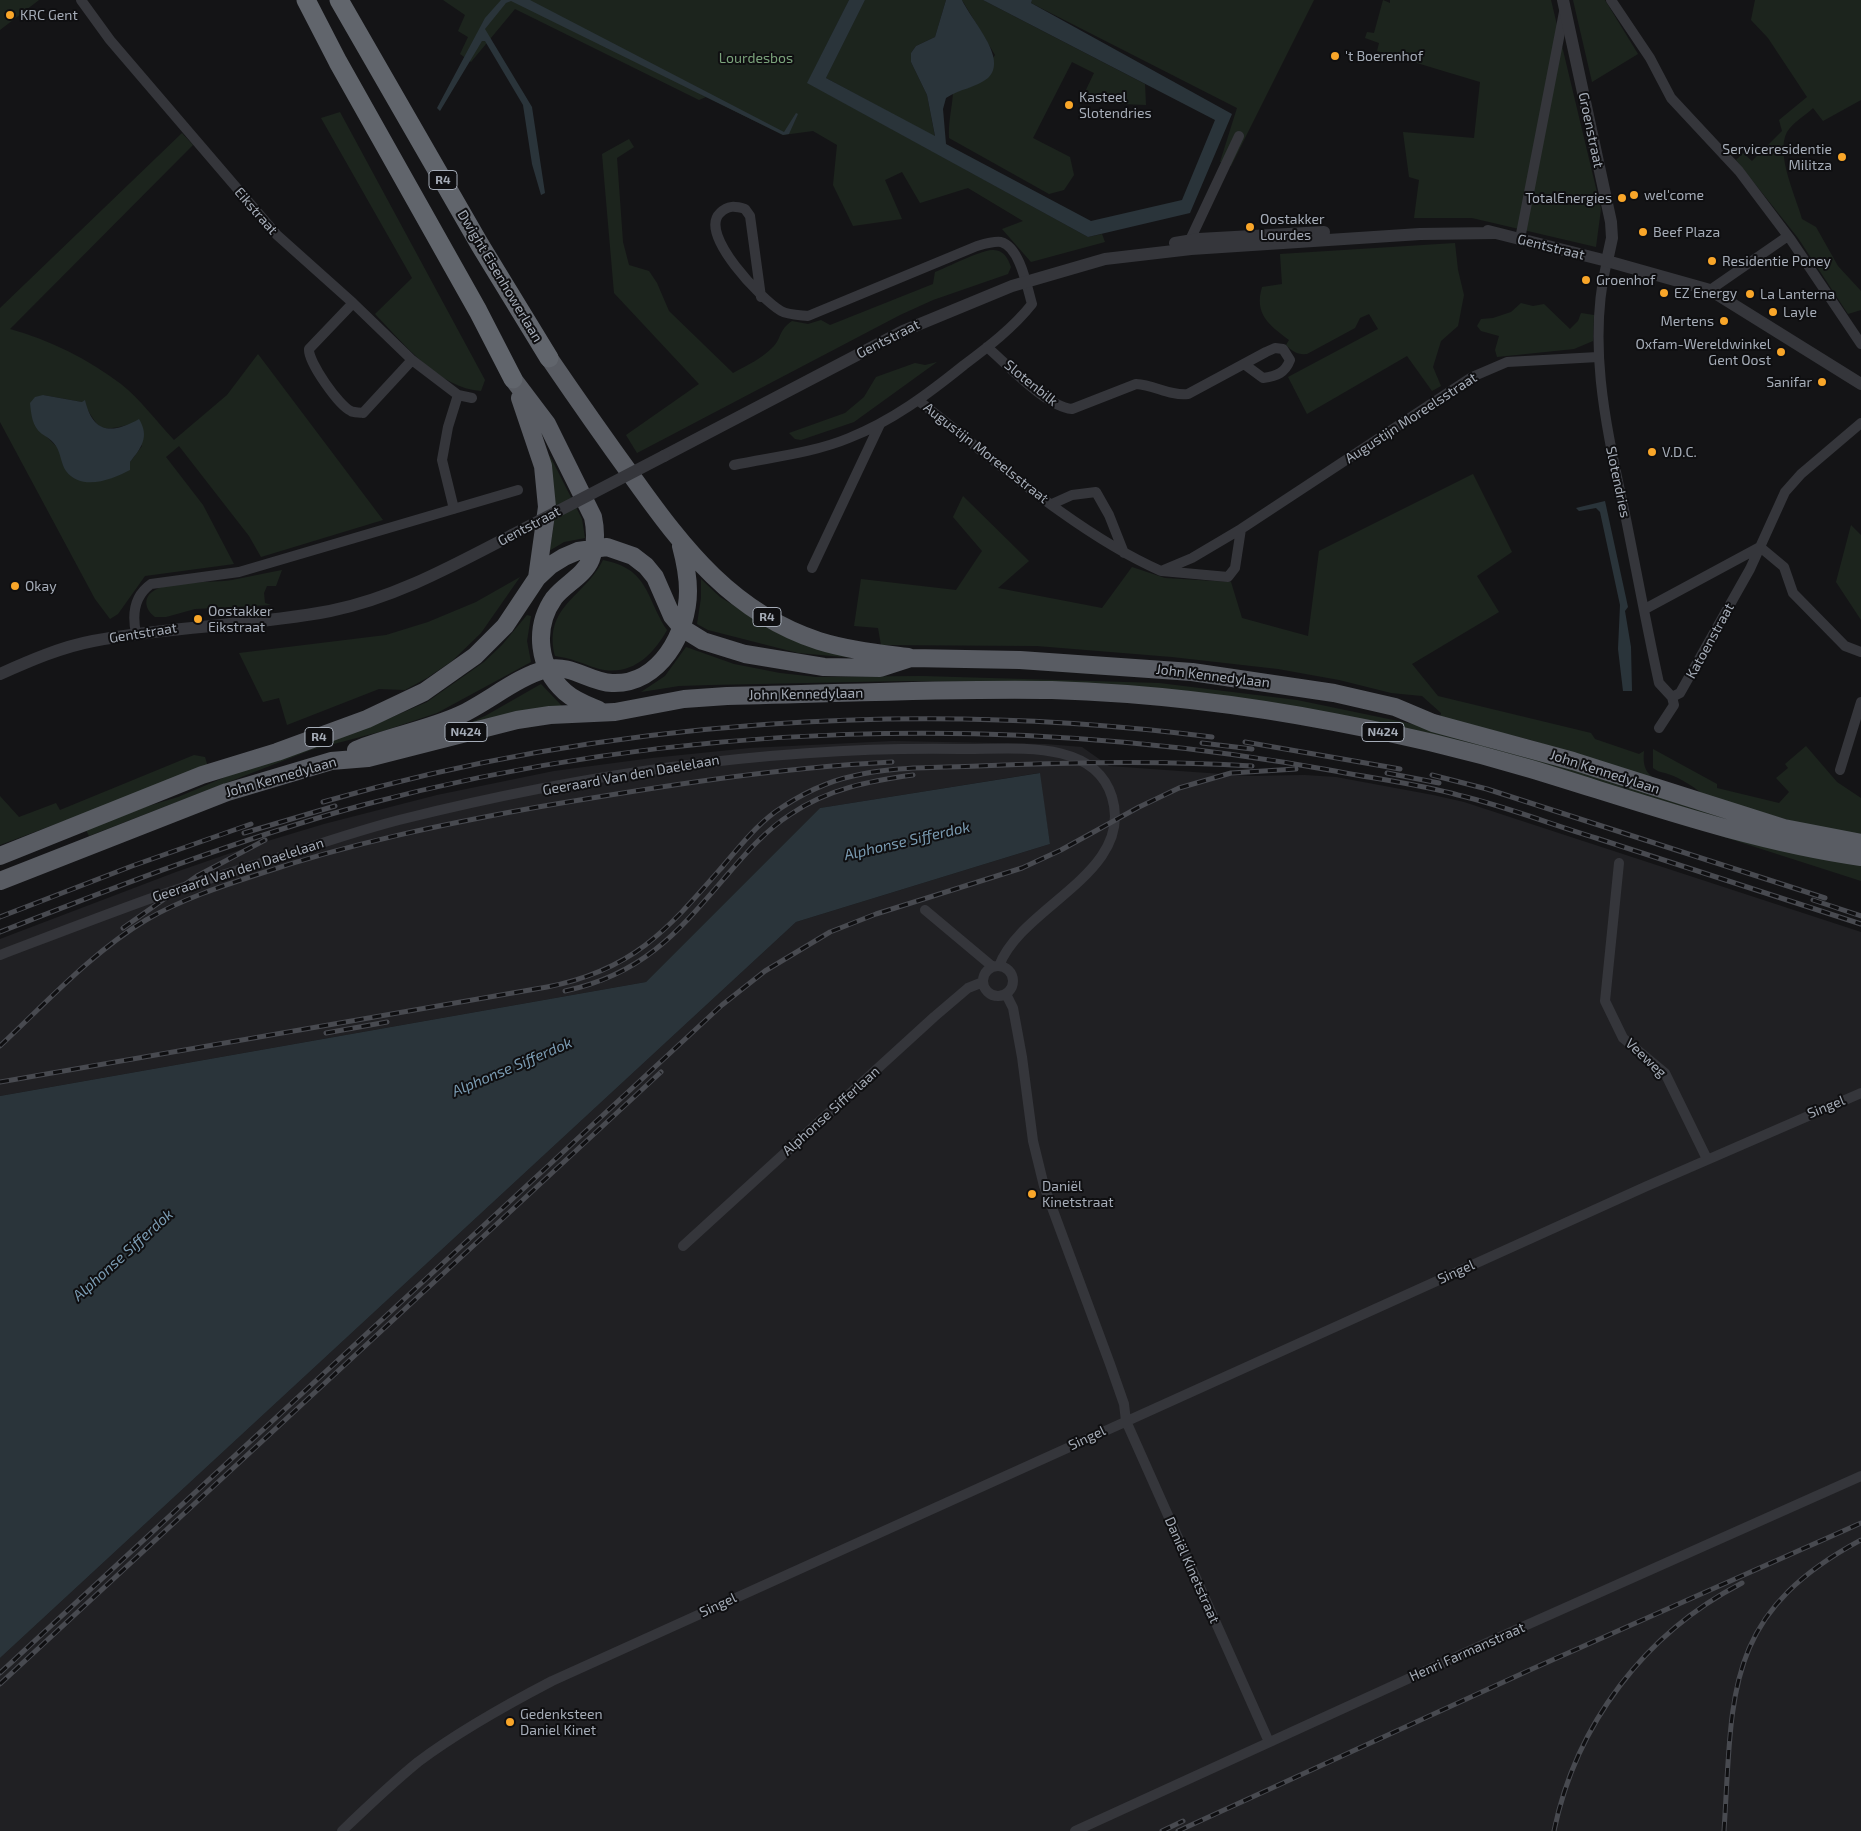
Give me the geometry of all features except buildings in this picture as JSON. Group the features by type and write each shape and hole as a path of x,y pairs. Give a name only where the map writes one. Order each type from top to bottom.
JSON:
{"highway":[{"name":"R4","path":"306,0 338,62 478,311 513,379"},
{"name":"Dwight Eisenhowerlaan","path":"339,0 480,245 549,358 695,560 723,586 750,606 780,624 818,640 841,647 910,658"},
{"name":"John Kennedylaan","path":"513,379 547,424 588,504 596,530 594,547 585,568 556,596 544,616 540,635 547,669 565,692 578,701 602,711"},
{"name":"John Kennedylaan","path":"513,379 544,466 546,507 537,578"},
{"name":"Dwight Eisenhowerlaan","path":"330,761 366,746 440,724 494,697 525,678 547,669 561,668 612,683 633,680 652,671 672,648 682,628 687,607 688,578 679,540"},
{"name":"John Kennedylaan","path":"0,856 202,775 277,752 366,719 424,692 475,656 505,626 537,578 564,556 594,547 617,549 646,566 655,577 672,616 682,628 703,641 745,654 824,667 880,668 910,658 1020,660 1168,670 1268,682 1334,693 1395,707 1433,723 1573,761 1784,828 1861,843"},
{"name":"John Kennedylaan","path":"0,881 227,792 330,761 368,758 517,720 602,711 615,712 684,699 727,696 1050,690 1155,696 1313,718 1433,743 1529,769 1722,828 1861,857"}],"street":[{"name":"Eikstraat","path":"81,0 110,40 278,236 353,303 412,360 458,395 472,398"},
{"path":"1612,0 1650,58 1671,98 1739,170 1788,236 1861,344"},
{"path":"1520,239 1564,4"},
{"name":"Groenstraat","path":"1564,4 1611,222 1612,238 1607,261"},
{"path":"1190,245 1239,136"},
{"path":"734,465 818,448 848,439 880,424 919,401 987,347 1023,316 1032,304 1026,282 1014,253 1007,244 998,242 977,246 808,316 783,312 761,297 721,246 714,230 718,215 727,207 745,208 750,216 761,297"},
{"name":"Gentstraat","path":"0,674 68,647 136,633 260,621 332,610 399,590 512,535 903,330 958,306 1026,282 1120,257 1190,245 1420,230 1494,233 1607,261 1710,290 1861,384"},
{"path":"1710,290 1788,236"},
{"name":"Slotendries","path":"1607,261 1602,290 1598,357 1608,435 1659,682 1672,696"},
{"path":"353,303 309,349 308,356 315,369 342,404 351,411 363,413 412,360"},
{"name":"Slotenbilk","path":"987,347 1050,401 1063,408 1072,409 1136,384 1145,384 1174,395 1188,394 1244,364"},
{"name":"Augustijn Moreelsstraat","path":"1161,571 1192,558 1241,528 1472,377 1507,362 1598,357"},
{"path":"454,509 442,460 448,427 458,395"},
{"name":"Augustijn Moreelsstraat","path":"919,401 1052,504 1124,553 1161,571 1228,578 1235,568 1241,528"},
{"name":"Katoenstraat","path":"1659,728 1674,705 1672,696 1680,694 1750,569 1785,492 1790,485 1861,423"},
{"path":"812,568 880,424"},
{"path":"136,633 134,623 136,602 142,591 151,584 239,572 518,490"},
{"name":"Augustijn Moreelsstraat","path":"1052,504 1072,495 1096,492 1110,515 1124,553"},
{"path":"1645,609 1760,547 1784,567 1793,593 1845,646 1861,652"},
{"path":"1840,770 1861,702"},
{"name":"Geeraard Van den Daelelaan","path":"0,955 152,898 347,835 452,808 673,765 820,752 932,748 1028,750 1067,754 1091,766 1107,784 1115,810 1114,834 1096,864 1015,940 996,967"},
{"name":"Veeweg","path":"1619,863 1605,1001 1623,1038 1665,1073 1707,1159"},
{"path":"925,910 996,967 1007,969 1012,976 1012,986 1006,994 992,995 985,988 986,973 996,967"},
{"name":"Alphonse Sifferlaan","path":"683,1246 934,1017 968,988 984,982"},
{"name":"Daniël Kinetstraat","path":"1006,994 1012,1008 1019,1039 1033,1141 1044,1186 1109,1361 1124,1404 1126,1421 1269,1742"},
{"name":"Singel","path":"342,1831 385,1790 420,1761 494,1712 524,1696 1126,1421 1707,1159 1861,1093"},
{"name":"Henri Farmanstraat","path":"1075,1831 1861,1476"}],"shaded area":[{"path":"893,741 1045,744 1082,747 1109,766 1250,776 1304,775 1336,777 1433,795 1464,802 1861,932 1861,1831 0,1831 0,1658 796,922 1050,844 1039,773 820,808 646,982 0,1096 0,939 176,872 251,846 324,824 437,795 554,771 652,758 750,748"}],"green space":[{"name":"KRC Gent","path":"0,0 39,0 0,30"},
{"name":"Lourdesbos","path":"443,0 849,0 808,83 1088,237 1102,234 1105,242 1031,262 1002,229 1023,221 968,188 920,203 902,172 885,180 902,219 853,226 833,185 837,145 813,131 783,135 706,97 699,100 515,9 471,62 460,54 468,37 458,31 465,15"},
{"path":"865,0 946,0 935,37 916,46 911,53 911,62 927,95 935,137 826,78"},
{"path":"962,0 983,0 1145,84 1146,105 1099,103 1084,94 1094,73 1072,62 1033,138 1070,157 1074,175 1064,190 1049,194 949,138 953,93 975,85 995,55"},
{"path":"1032,0 1314,0 1231,166 1220,162 1237,108 1031,3"},
{"path":"1383,0 1390,3 1390,0 1551,0 1601,209 1596,247 1472,218 1414,218 1419,180 1409,177 1403,132 1474,138 1480,82 1377,51 1379,43 1365,38 1367,32 1374,33"},
{"path":"1573,0 1605,0 1638,54 1592,82"},
{"path":"1755,0 1861,0 1861,100 1823,121 1813,108 1789,129 1784,141 1783,152 1788,176 1802,219 1816,227 1838,266 1861,291 1861,310 1848,314 1798,238 1736,160 1743,153 1752,161 1782,131 1779,120 1807,97 1768,38 1751,20"},
{"path":"340,112 485,380 481,391 451,382 437,373 410,350 375,314 412,278 321,118"},
{"path":"182,133 193,145 10,329 54,345 108,375 135,397 174,440 227,395 258,354 383,520 261,557 249,536 179,446 166,457 203,505 234,564 145,576 118,614 110,619 95,599 0,422 0,308","holes":["43,395 82,402 99,425 108,428 127,425 142,446 130,462 56,446 45,435"]},
{"path":"629,139 634,147 617,158 623,242 629,265 649,271 657,283 669,311 733,373 770,350 784,328 792,321 808,324 821,320 830,325 933,284 935,272 986,251 999,251 1007,257 1011,267 1008,274 933,300 900,315 637,453 626,435 699,384 614,293 602,154"},
{"path":"1455,243 1458,270 1464,295 1458,326 1441,341 1433,367 1441,386 1432,391 1407,356 1307,414 1288,377 1378,329 1369,314 1360,318 1355,328 1307,354 1298,353 1290,349 1286,345 1289,340 1265,318 1260,305 1262,287 1282,284 1280,254"},
{"path":"1521,303 1533,306 1544,304 1570,329 1578,321 1581,313 1594,315 1593,341 1574,349 1497,357 1495,350 1499,336 1481,331 1477,326 1481,319 1493,318 1511,312"},
{"path":"937,362 854,422 801,440 795,439 789,433 845,413 864,397 876,377 915,363 925,365"},
{"path":"550,456 582,519 585,538 564,542 549,551 555,504 548,457"},
{"path":"1473,474 1512,552 1477,576 1499,612 1412,664 1438,696 1591,733 1595,739 1639,754 1644,751 1646,769 1651,776 1666,785 1531,740 1440,718 1441,713 1422,696 1391,693 1339,680 1278,669 1172,657 1037,646 881,645 878,628 854,626 861,579 956,590 982,551 953,517 963,496 1029,561 998,588 1102,608 1132,567 1165,578 1231,582 1242,618 1308,636 1319,551"},
{"path":"1851,525 1861,535 1861,620 1836,582"},
{"path":"603,560 618,564 638,577 667,630 647,657 638,663 619,670 596,668 571,659 555,656 553,639 555,625 560,614 595,573"},
{"path":"282,570 276,586 267,586 264,593 265,603 271,605 195,609 166,617 155,617 149,611 146,604 151,593 170,585 232,580"},
{"path":"520,577 481,633 452,661 427,678 405,690 379,689 287,725 279,698 263,702 239,653 386,635 428,622 476,602"},
{"path":"701,579 720,597 776,632 855,658 798,653 708,630 697,624 701,598"},
{"path":"527,615 531,616 527,641 531,662 437,713 383,731 311,750 89,836 86,830 132,811 178,797 242,770 383,721 427,702 484,662 502,645"},
{"path":"686,647 734,664 780,673 816,677 922,676 1159,683 1297,700 1427,727 1595,773 1799,842 1439,740 990,682 905,681 710,685 679,686 641,692 665,676"},
{"path":"541,684 562,706 467,724 485,716"},
{"path":"1806,746 1837,782 1861,798 1861,837 1828,831 1706,797 1683,781 1653,768 1653,749 1717,784 1717,788 1779,803 1789,792 1776,778 1788,768 1785,764"},
{"path":"194,755 205,757 208,767 0,845 0,796 19,817 56,803 60,810"},
{"path":"1671,820 1861,863 1861,881"}],"water":[{"path":"501,0 530,0 784,132 796,113 798,114 789,134 783,135 511,1 506,3 485,29 532,107 545,193 541,195 532,164 523,105 485,41 482,41 440,111 437,108 485,18"},
{"path":"849,0 865,0 826,78 935,136 927,95 911,62 911,53 916,46 935,37 946,0 962,0 991,50 994,61 993,70 988,78 983,81 946,98 943,109 946,144 1091,221 1182,200 1215,120 983,0 1032,0 1031,3 1232,114 1190,213 1088,237 807,83"},
{"path":"43,395 82,402 85,400 93,419 98,425 105,428 120,427 139,419 144,431 144,437 141,447 130,462 130,470 98,482 80,481 66,471 55,444 39,431 34,424 30,403 35,397"},
{"path":"1605,501 1628,607 1625,611 1631,647 1632,691 1623,691 1618,649 1620,605 1600,512 1596,508 1579,511 1576,508"},
{"name":"Alphonse Sifferdok","path":"1040,773 1050,844 796,922 0,1658 0,1096 646,982 820,808"}],"railway":[{"path":"323,802 430,774 540,752 652,735 764,724 877,719 990,720 1102,726 1212,737"},
{"path":"0,932 135,880 317,818 363,805 482,777 603,756 725,742 848,734 970,734 1093,740 1215,752 1428,788 1476,799 1861,924"},
{"path":"1245,742 1400,769"},
{"path":"1202,743 1252,749"},
{"path":"0,1046 88,963 146,920 188,899 296,862 398,835 538,807 759,774 892,762"},
{"path":"0,1082 547,987 577,980 603,970 647,944 685,909 748,838 775,812 812,790 843,779 884,770 1047,763 1149,762 1252,766"},
{"path":"0,1673 722,1005 765,971 830,932 876,914 1022,868 1061,850 1139,807 1179,788 1231,773 1296,769"},
{"path":"1387,773 1439,783"},
{"path":"565,991 617,974 657,948 693,914 757,842 773,827 805,805 849,787 913,775"},
{"path":"1432,775 1487,789 1825,898"},
{"path":"244,833 335,806"},
{"path":"0,917 132,866 251,824"},
{"path":"123,928 197,876 265,840"},
{"path":"1813,900 1861,916"},
{"path":"326,1033 387,1022"},
{"path":"0,1684 661,1072"},
{"path":"1178,1831 1532,1669 1861,1523"},
{"path":"1724,1831 1730,1738 1735,1698 1744,1662 1759,1628 1783,1597 1816,1568 1861,1540"},
{"path":"1554,1831 1564,1792 1579,1754 1598,1719 1620,1686 1646,1655 1675,1628 1707,1604 1742,1583"},
{"path":"1162,1831 1183,1821"}],"place":[{"name":"KRC Gent","path":"10,15"},
{"name":"'t Boerenhof","path":"1335,56"},
{"name":"Kasteel Slotendries","path":"1069,105"},
{"name":"Serviceresidentie Militza","path":"1842,157"},
{"name":"wel'come","path":"1634,195"},
{"name":"TotalEnergies","path":"1622,198"},
{"name":"Oostakker Lourdes","path":"1250,227"},
{"name":"Beef Plaza","path":"1643,232"},
{"name":"Residentie Poney","path":"1712,261"},
{"name":"Groenhof","path":"1586,280"},
{"name":"EZ Energy","path":"1664,293"},
{"name":"La Lanterna","path":"1750,294"},
{"name":"Layle","path":"1773,312"},
{"name":"Mertens","path":"1724,321"},
{"name":"Oxfam-Wereldwinkel Gent Oost","path":"1781,352"},
{"name":"Sanifar","path":"1822,382"},
{"name":"V.D.C.","path":"1652,452"},
{"name":"Okay","path":"15,586"},
{"name":"Oostakker Eikstraat","path":"198,619"},
{"name":"Daniël Kinetstraat","path":"1032,1194"},
{"name":"Gedenksteen Daniel Kinet","path":"510,1722"}]}
